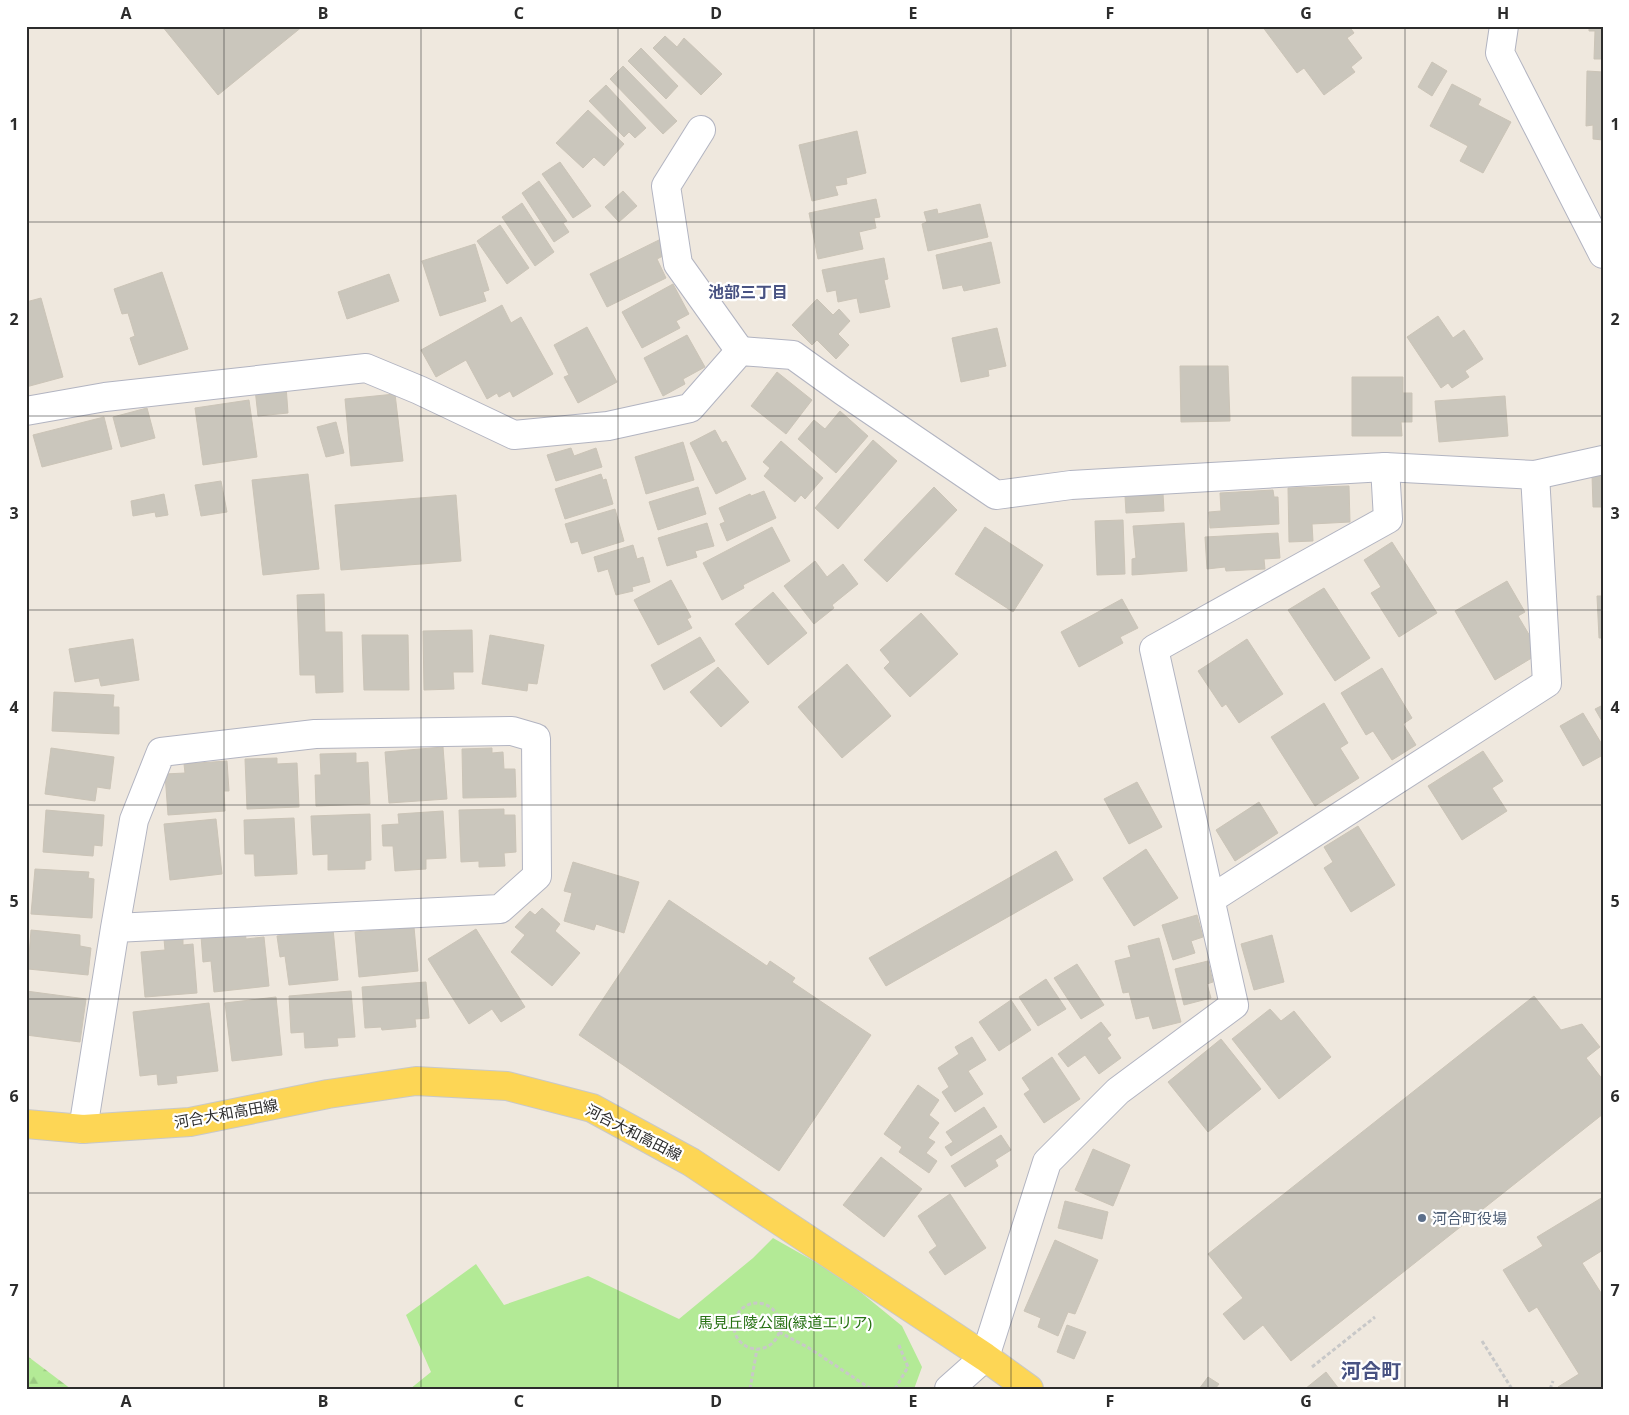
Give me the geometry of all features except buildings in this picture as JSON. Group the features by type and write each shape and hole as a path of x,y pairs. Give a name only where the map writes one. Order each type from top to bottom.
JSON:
{"main road":[{"name":"河合大和高田線","path":"26,1124 83,1129 190,1122 328,1094 416,1081 508,1086 592,1108 691,1162 985,1357 1029,1389"}],"street":[{"path":"1504,26 1500,53 1603,254"},
{"path":"701,130 666,186 678,264 740,351"},
{"path":"26,411 105,397 366,368 419,390 514,435 608,426 690,408 740,351"},
{"path":"740,351 793,355 843,392 996,495 1071,485 1385,467 1535,475 1603,460"},
{"path":"949,1389 985,1357 1047,1162 1118,1091 1234,1005 1154,649 1388,519 1385,467"},
{"path":"1211,899 1547,683 1535,475"},
{"path":"83,1129 115,928 134,820 161,752 315,734 512,731 536,738 537,876 500,910 115,928"}],"path":[{"path":"754,1303 770,1307 776,1314 779,1332 775,1340 768,1346 757,1349 743,1344 737,1337 734,1329 738,1312 745,1306 754,1303"},
{"path":"1312,1367 1375,1317"},
{"path":"779,1332 809,1348 871,1389"},
{"path":"1482,1341 1512,1389"},
{"path":"895,1389 908,1367 897,1342"},
{"path":"750,1389 757,1349"},
{"path":"1550,1389 1553,1381"}],"green space":[{"name":"馬見丘陵公園(緑道エリア)","path":"773,1238 842,1277 902,1326 922,1367 914,1389 410,1389 431,1372 406,1315 476,1264 504,1305 588,1276 679,1319 753,1258"},
{"path":"26,1355 71,1389 26,1389"}],"place":[{"name":"河合町役場","path":"1422,1218"}],"district":[{"name":"池部三丁目","path":"748,292"},
{"name":"河合町","path":"1371,1370"}]}
